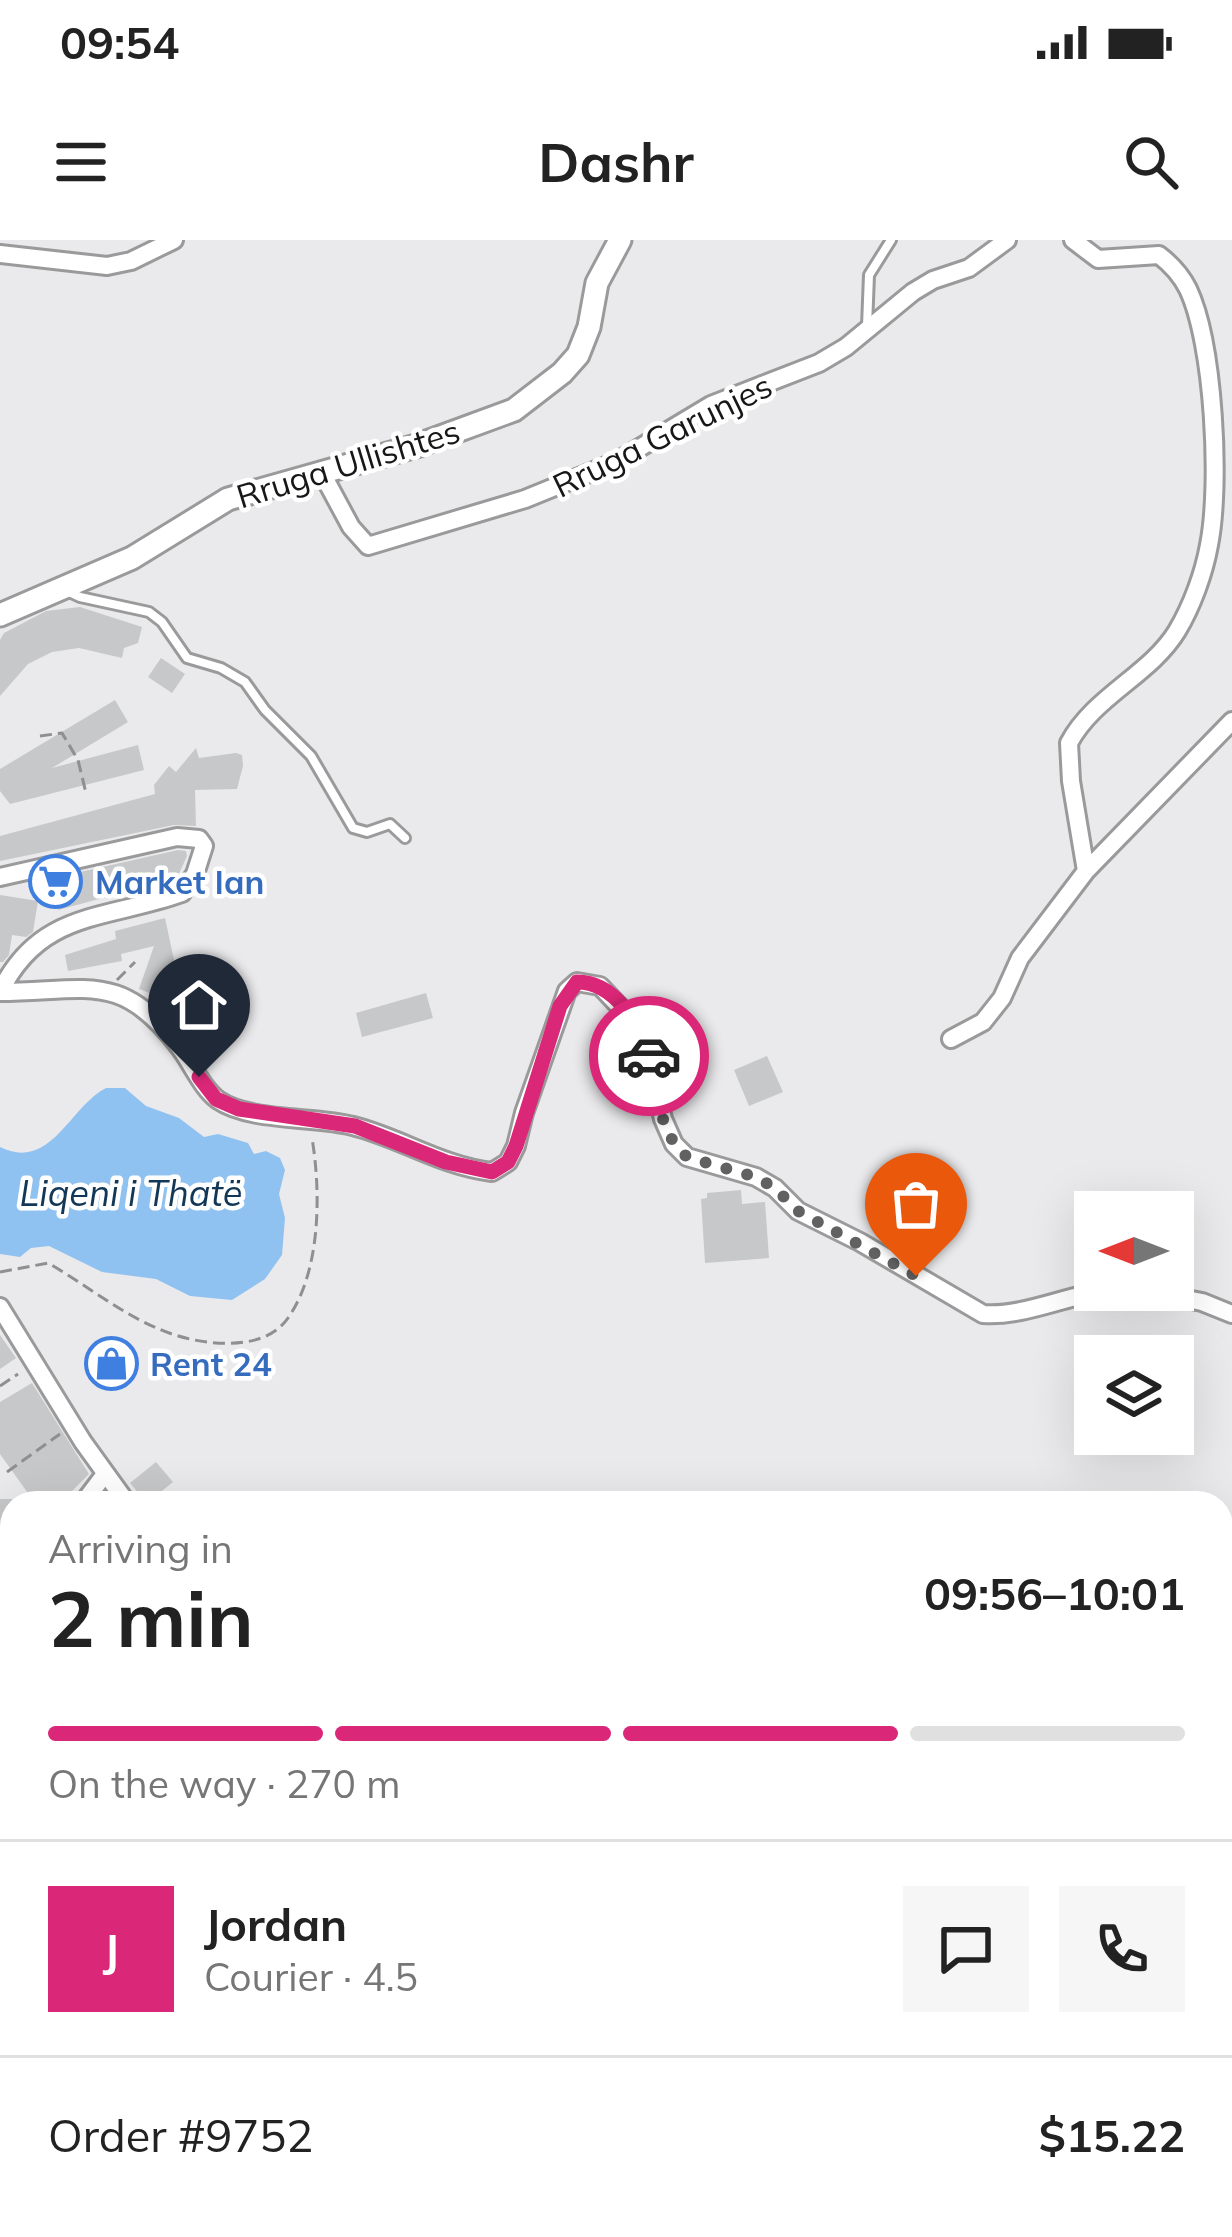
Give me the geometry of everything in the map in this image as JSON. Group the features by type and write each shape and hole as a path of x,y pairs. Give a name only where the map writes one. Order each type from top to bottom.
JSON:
{"street":[{"path":"0,254 107,266 130,261 174,240"},
{"name":"Rruga Ullishtes","path":"0,615 145,551 228,499 284,481 323,475 514,410 578,355 597,283 620,240"},
{"name":"Rruga Garunjes","path":"323,475 368,546 570,483 616,462 711,405 819,363 913,292 969,268 1007,240"},
{"path":"1073,240 1098,260 1159,254 1174,266 1190,293 1203,346 1213,446 1209,545 1186,614 1174,636 1098,706 1069,743 1070,781 1086,871"},
{"path":"951,1039 983,1022 1002,998 1020,958 1086,871 1232,721"},
{"path":"0,877 177,837 200,839 204,846 195,874 182,893 50,934 17,959 0,992"},
{"path":"0,992 78,986 110,992 151,1014 216,1099 239,1109 355,1126 446,1162 492,1172 508,1162 516,1146 567,991 577,982 587,982 616,999 637,1025 663,1119 674,1144 687,1157 756,1177 798,1211 982,1314 1001,1315 1074,1295"},
{"path":"1194,1300 1232,1314"},
{"path":"0,1307 118,1491"},
{"path":"92,1491 105,1474"},
{"path":"0,2000 0,2052"}],"lane":[{"path":"866,328 869,275 891,240"},
{"path":"62,588 80,598 136,607 155,616 187,658 221,668 245,682 265,710 311,756 352,828 367,832 390,824 405,838"}],"path":[{"path":"40,736 62,733 76,754 86,793"},
{"path":"118,979 134,962"},
{"path":"0,1272 48,1263 164,1332 232,1345 261,1336 286,1322 300,1295 314,1241 315,1157 312,1138 300,1130"},
{"path":"0,1386 34,1363"},
{"path":"8,1472 58,1435"}],"water":[{"name":"Liqeni i Thatë","path":"106,1088 125,1088 146,1106 179,1118 204,1137 218,1134 248,1143 254,1154 266,1151 280,1158 285,1170 279,1194 285,1218 282,1255 265,1279 232,1300 190,1296 156,1279 102,1272 49,1246 31,1248 20,1257 0,1254 0,1147 18,1152 46,1144"}],"building":[{"path":"80,607 142,627 138,643 124,648 122,658 79,648 52,652 28,664 0,696 4,633 46,611"},
{"path":"161,658 185,674 172,693 148,677"},
{"path":"115,700 128,722 52,768 138,745 144,770 10,804 0,791 0,769"},
{"path":"196,748 199,758 242,755 243,766 237,789 195,790 196,826 174,825 0,861 0,836 155,794 154,785 169,766 176,772"},
{"path":"186,851 187,856 177,878 58,910 49,879"},
{"path":"0,895 38,901 33,932 26,937 12,935 3,962 0,962"},
{"path":"165,918 174,960 160,997 139,989 154,946 121,954 122,961 68,971 65,955 116,939 115,931"},
{"path":"426,993 433,1018 362,1037 356,1013"},
{"path":"767,1056 783,1092 749,1106 734,1070"},
{"path":"741,1190 742,1204 765,1202 769,1258 705,1263 701,1199 707,1193"},
{"path":"0,1335 16,1358 0,1369"},
{"path":"32,1383 89,1474 72,1491 26,1491 0,1454 0,1402"},
{"path":"156,1462 173,1482 162,1491 137,1491 130,1483"}],"way so far":[{"path":"649,1056 663,1119 674,1144 687,1157 756,1177 798,1211 916,1276"}],"place":[{"name":"Market Ian","path":"56,881"},
{"name":"Rent 24","path":"111,1363"}],"route":[{"path":"199,1077 216,1099 239,1109 355,1126 446,1162 492,1172 508,1162 516,1146 560,1006 577,982 600,986 616,999 637,1025 649,1056"}]}
